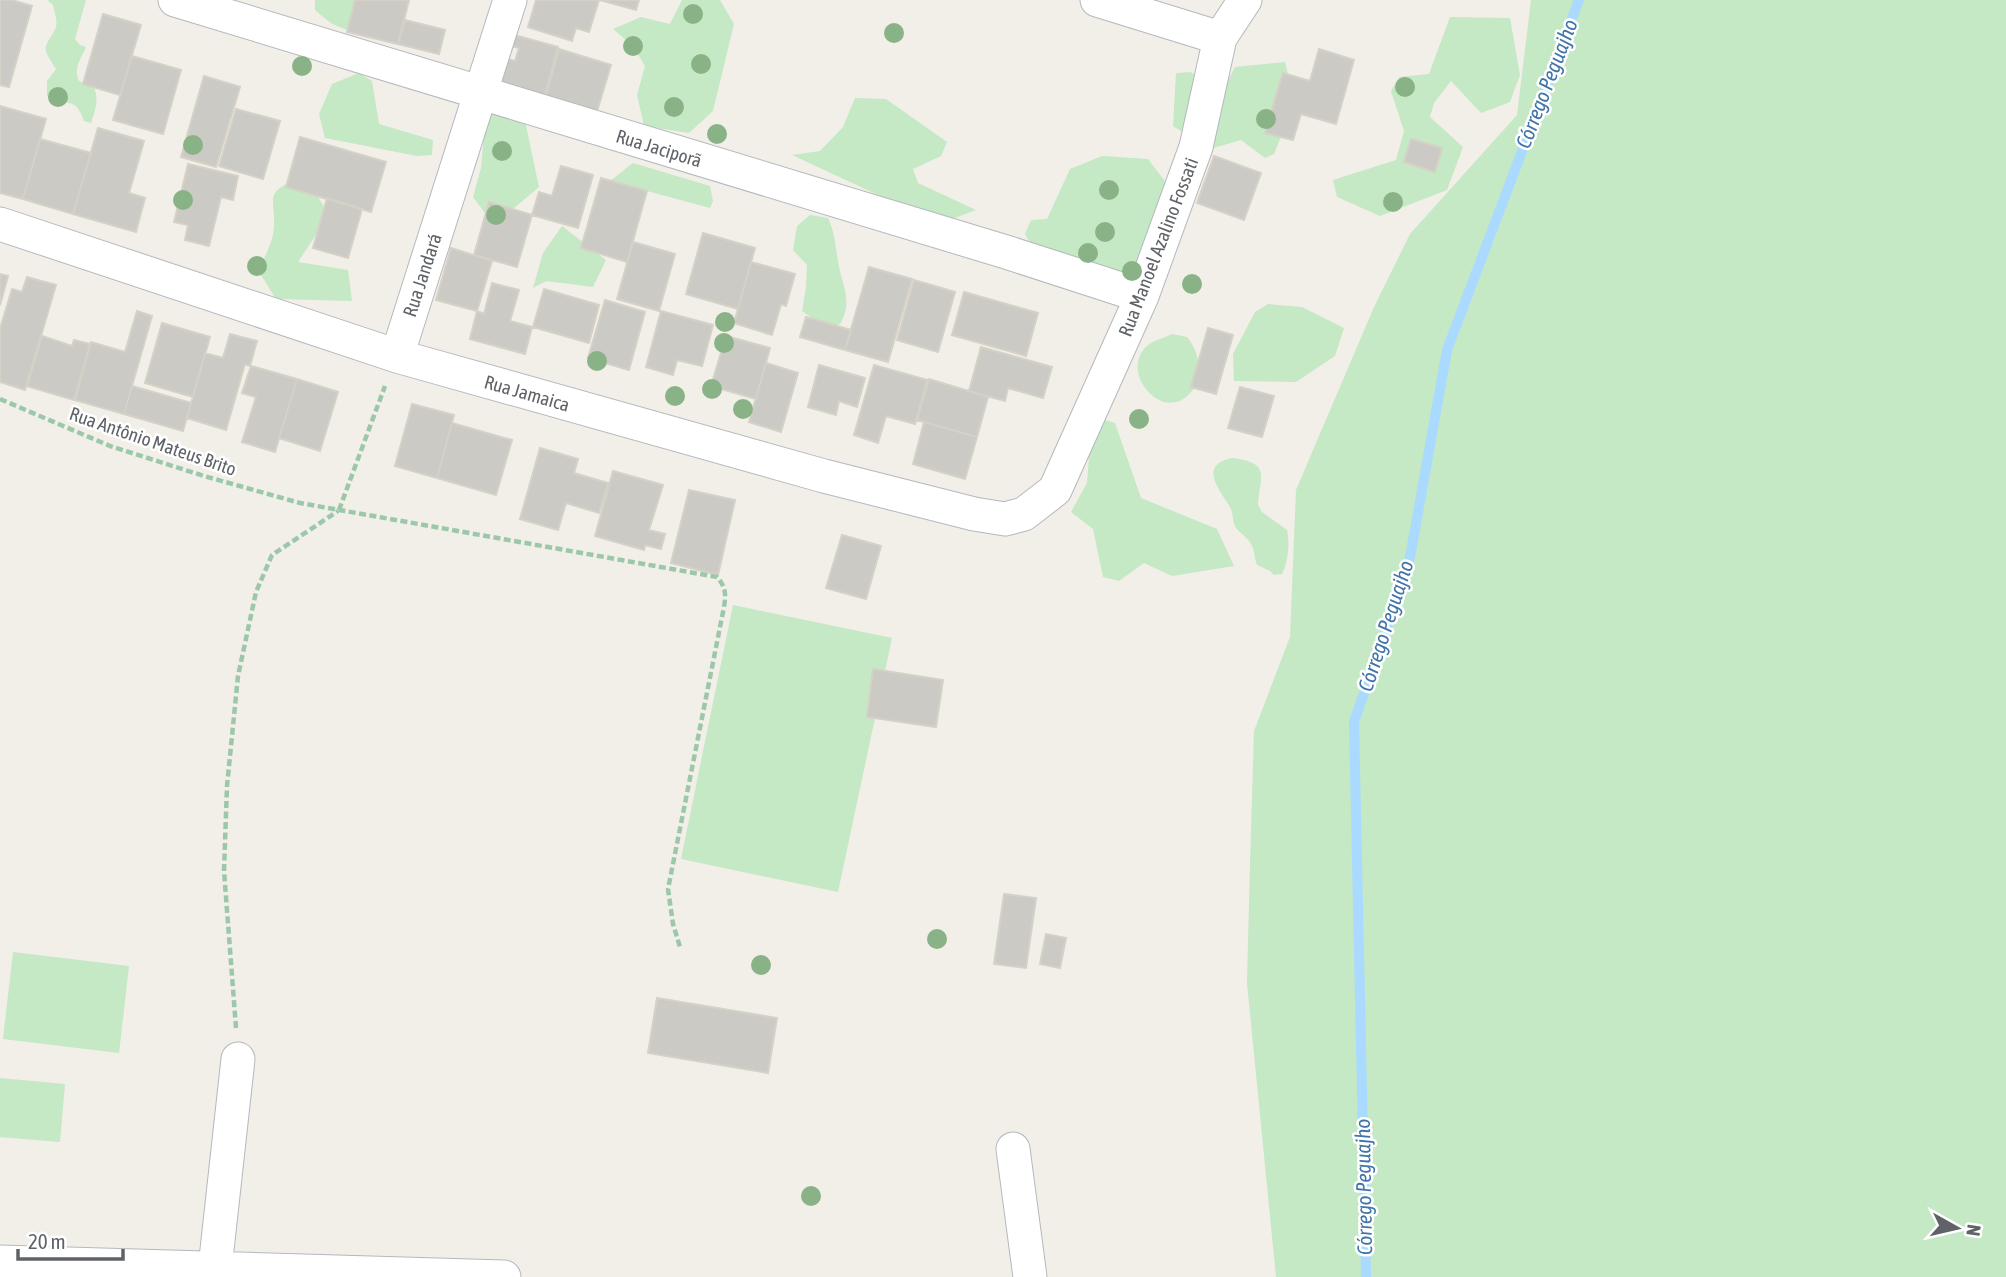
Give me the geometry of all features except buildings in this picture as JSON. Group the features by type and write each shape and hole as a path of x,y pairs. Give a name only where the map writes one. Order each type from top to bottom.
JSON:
{"street":[{"name":"Rua Jaciporã","path":"175,0 993,248 1142,296"},
{"name":"Rua Jandará","path":"397,356 510,0"},
{"path":"1097,0 1220,38"},
{"name":"Rua Manoel Azalino Fossati","path":"1055,490 1142,296 1196,147 1220,38 1245,0"},
{"name":"Rua Jamaica","path":"0,224 397,356 824,476 974,514 1005,519 1024,514 1055,490"},
{"path":"215,1273 238,1059"},
{"path":"1013,1149 1030,1277"},
{"path":"0,1262 215,1273 504,1277"}],"path":[{"path":"238,1059 224,871 227,786 238,676 256,592 272,555 339,510 397,356"},
{"name":"Rua Antônio Mateus Brito","path":"0,399 110,446 300,503 339,510"},
{"path":"339,510 717,577 723,584 726,595 724,607 668,889 673,924 680,947"}],"green space":[{"path":"47,0 86,0 75,39 86,47 77,68 77,76 79,81 93,86 96,95 91,123 84,121 73,104 52,101 47,96 47,81 56,69 47,55 46,46 57,21 53,5"},
{"path":"315,0 360,0 351,30 336,26 315,10"},
{"path":"682,0 720,0 734,24 713,111 689,133 644,126 637,95 645,66 633,46 613,29 641,17 670,24"},
{"path":"1531,0 2006,0 2006,1277 1276,1277 1247,983 1250,864 1254,731 1290,637 1296,490 1374,307 1410,234 1517,115"},
{"path":"1450,17 1510,18 1520,75 1510,102 1481,113 1451,81 1434,103 1430,117 1463,147 1447,190 1380,216 1337,197 1333,180 1396,160 1404,131 1391,91 1399,77 1429,74"},
{"path":"1285,62 1295,102 1274,154 1265,158 1241,140 1210,149 1173,126 1176,73 1191,72 1221,95 1235,67"},
{"path":"359,73 372,81 379,124 433,140 432,155 417,156 325,138 319,114 332,84"},
{"path":"855,98 886,99 947,142 941,156 913,169 918,183 976,210 952,219 893,202 792,155 820,151 843,127"},
{"path":"494,111 524,116 539,187 494,225 473,197 481,168 485,123"},
{"path":"1102,156 1148,159 1174,193 1150,278 1041,261 1025,234 1031,220 1047,219 1070,169"},
{"path":"633,163 710,186 713,201 710,208 610,181"},
{"path":"305,176 329,215 298,262 348,270 352,301 276,299 259,272 273,235 275,193 290,182"},
{"path":"810,215 828,218 845,292 846,308 840,324 826,328 802,311 807,265 793,250 797,226"},
{"path":"562,226 606,260 593,287 546,281 533,288 543,253"},
{"path":"1268,304 1302,307 1344,328 1335,356 1296,382 1234,381 1233,354 1255,312"},
{"path":"1172,334 1187,337 1197,356 1199,371 1196,385 1178,402 1157,399 1141,382 1138,371 1144,349"},
{"path":"1101,419 1115,423 1141,498 1217,529 1234,566 1172,576 1144,563 1119,581 1103,577 1093,529 1071,512 1087,483 1091,432"},
{"path":"1232,458 1245,460 1259,468 1261,479 1258,505 1262,512 1287,530 1288,553 1282,574 1274,575 1257,565 1252,546 1236,528 1231,510 1217,485 1214,478 1216,466"},
{"path":"733,605 892,638 838,892 681,859"},
{"path":"13,952 129,966 119,1053 3,1039"},
{"path":"0,1078 65,1084 60,1142 0,1137"}],"waterway":[{"name":"Córrego Peguajho","path":"1366,1277 1354,722 1409,563 1447,350 1579,0"}]}
